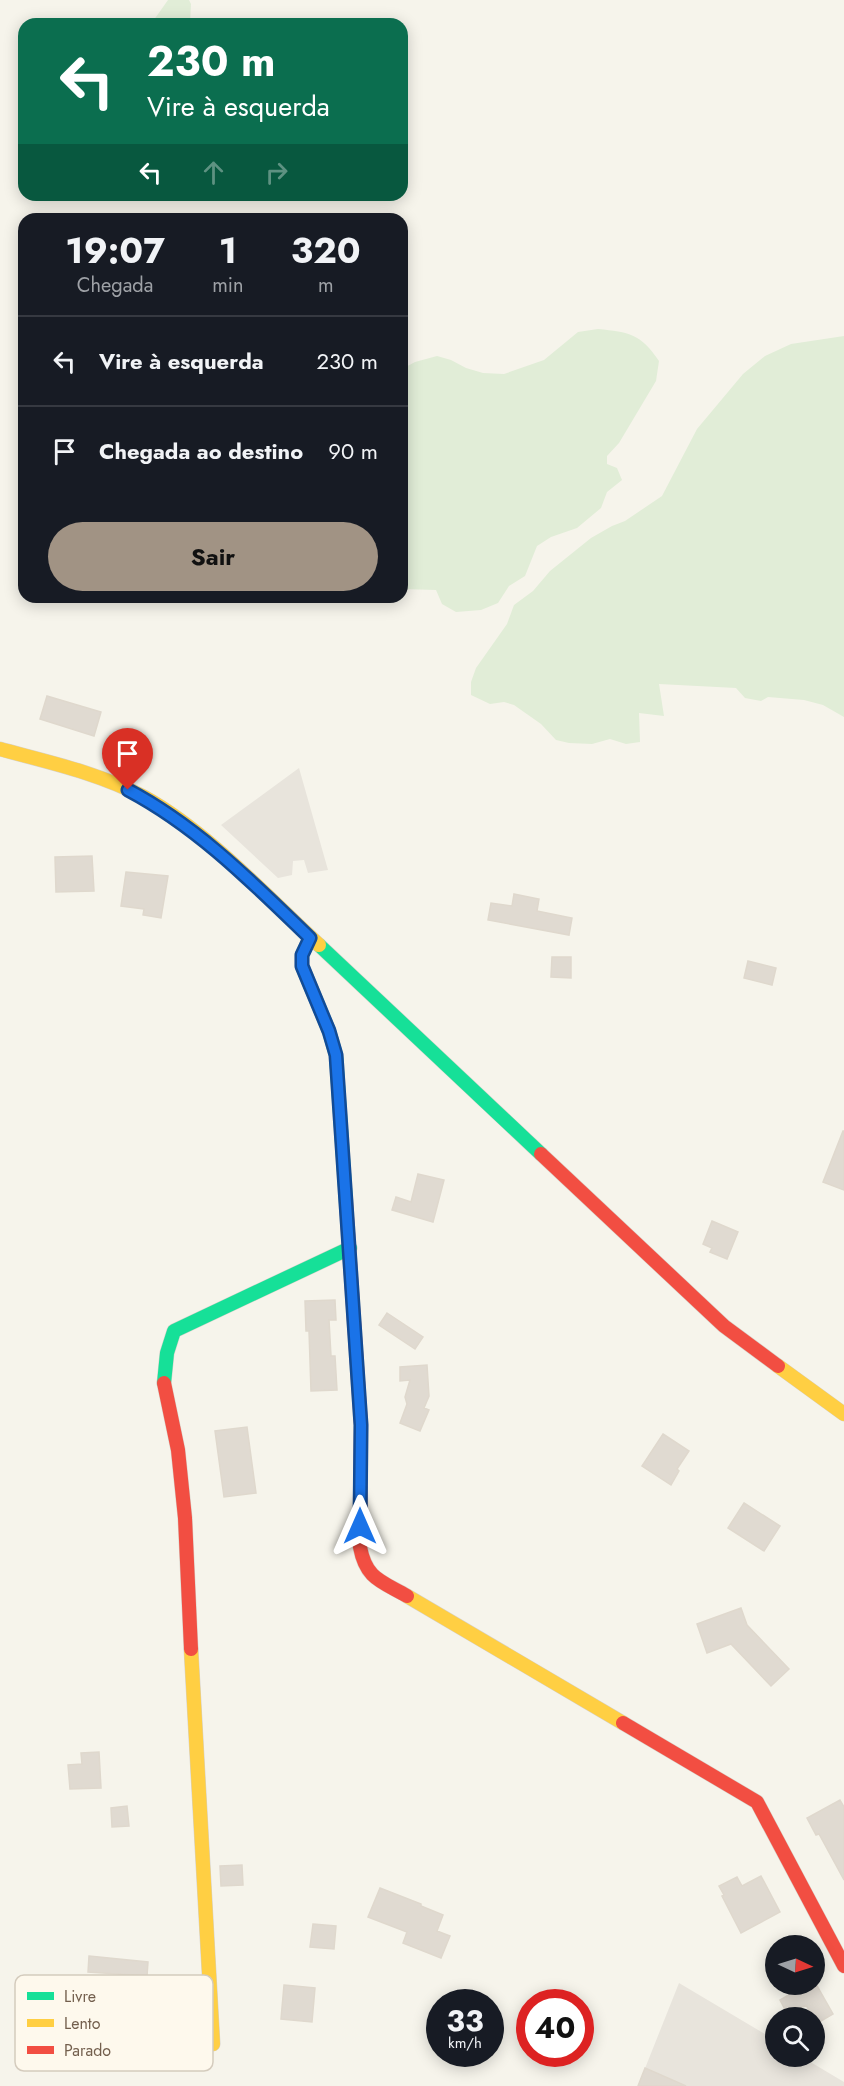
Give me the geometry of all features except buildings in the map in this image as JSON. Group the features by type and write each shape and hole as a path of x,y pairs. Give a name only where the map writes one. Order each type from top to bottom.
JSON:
{"street":[{"path":"0,749 128,790 160,807 199,835 237,868 724,1326 844,1414"},
{"path":"310,938 302,955 302,966 329,1031 336,1055 361,1425 360,1547 363,1564 372,1576 757,1802 844,1965"},
{"path":"209,1975 196,1768 185,1518 178,1450 164,1383 167,1353 174,1331 350,1248"}],"shaded area":[{"path":"299,768 328,870 308,873 304,860 293,861 292,875 278,878 221,825"},
{"path":"679,1983 765,2034 765,2067 819,2067 844,2082 844,2086 638,2086"}],"green space":[{"path":"168,0 189,0 191,4 190,18 155,18"},
{"path":"598,329 626,333 646,345 659,361 656,381 619,443 607,456 607,464 617,468 622,480 607,492 601,508 577,528 551,537 537,546 525,576 509,586 498,603 481,610 456,612 442,604 436,590 408,589 408,366 437,356 483,373 504,374 544,360 578,332"},
{"path":"844,336 844,717 823,705 804,700 768,697 761,701 745,698 736,688 659,684 664,716 639,713 640,742 626,744 610,739 592,744 569,743 556,740 541,724 514,705 504,702 490,704 471,695 471,682 476,668 507,624 514,605 533,591 550,571 591,538 625,521 662,496 697,429 743,374 765,356 791,344"}],"traffic: fast":[{"path":"310,938 302,955 302,966 329,1031 336,1055 346,1202"},
{"path":"319,945 541,1154"},
{"path":"164,1383 167,1353 174,1331 350,1248"}],"traffic: slow":[{"path":"0,749 109,781 144,797 167,811 213,846 319,945"},
{"path":"778,1366 844,1414"},
{"path":"407,1596 623,1723"},
{"path":"191,1649 209,1975"}],"traffic: jam":[{"path":"541,1154 724,1326 778,1366"},
{"path":"346,1202 361,1425 360,1547 366,1566 371,1573 407,1596"},
{"path":"164,1383 178,1450 185,1518 191,1649"},
{"path":"623,1723 757,1802 844,1966"}],"route":[{"path":"128,790 160,807 199,835 310,938 302,955 302,966 305,978 312,989 329,1031 336,1055 361,1425 360,1526"}]}
